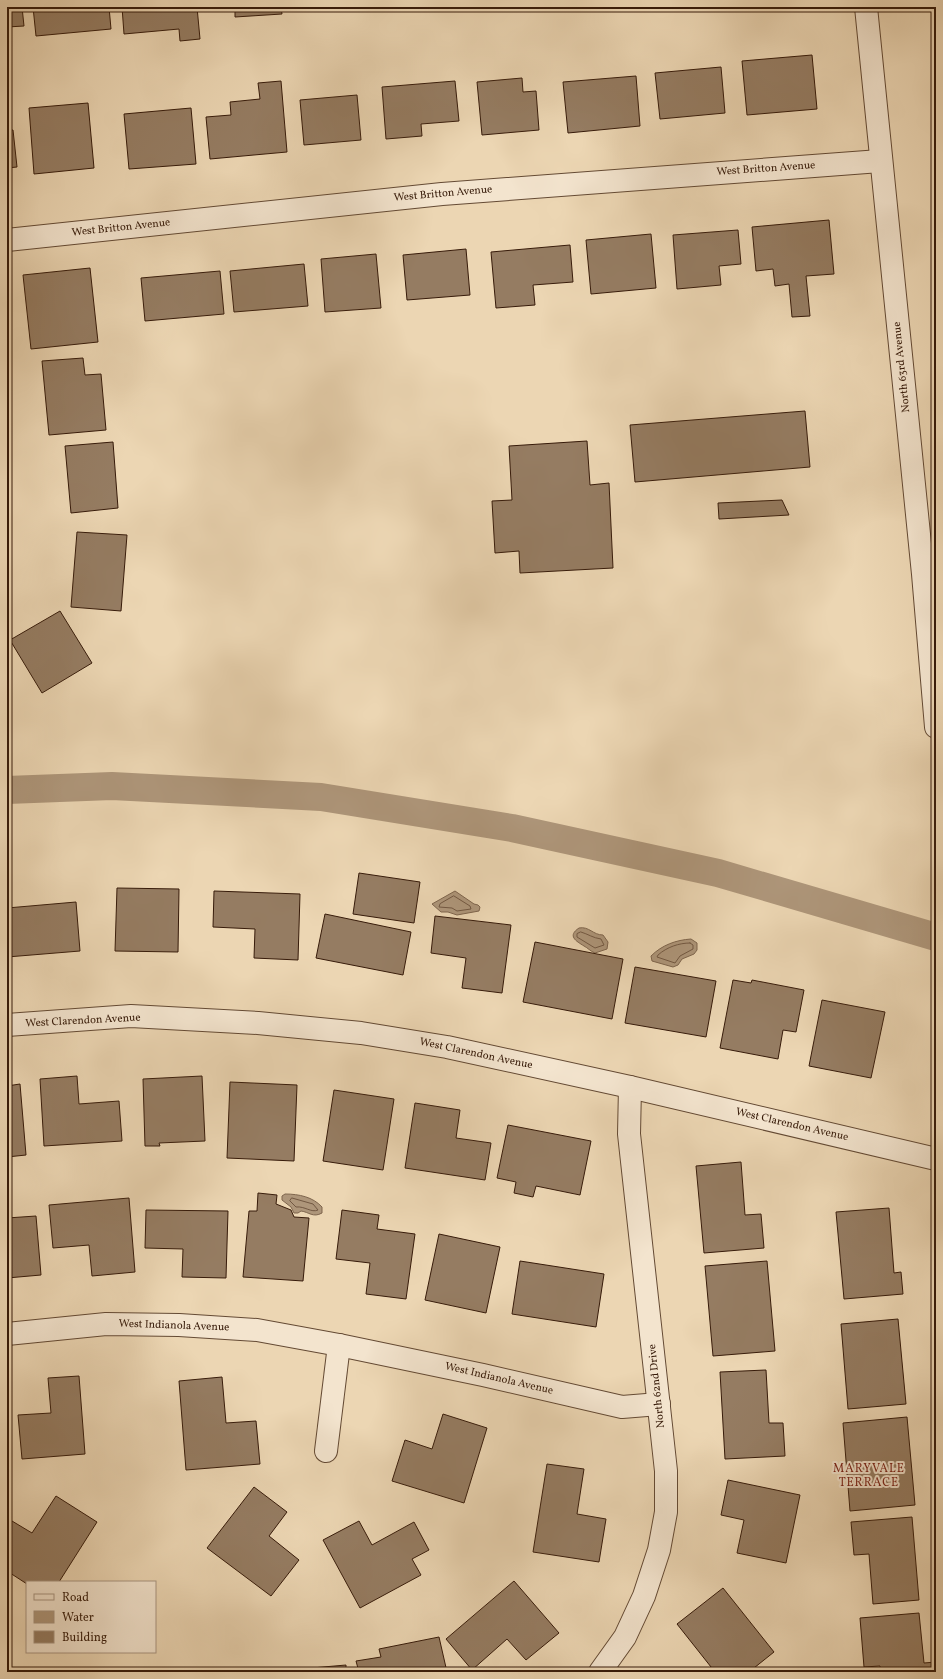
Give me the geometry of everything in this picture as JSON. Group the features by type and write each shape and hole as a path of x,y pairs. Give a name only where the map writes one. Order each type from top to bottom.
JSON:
{"street":[{"name":"North 63rd Avenue","path":"866,7 880,161 929,574 936,727"},
{"name":"West Britton Avenue","path":"7,240 442,194 880,161"},
{"name":"West Clarendon Avenue","path":"7,1025 131,1016 258,1024 361,1033 447,1047 630,1087 936,1159"},
{"name":"North 62nd Drive","path":"600,1672 628,1630 644,1596 659,1550 666,1512 666,1471 629,1134 630,1087"},
{"name":"West Indianola Avenue","path":"7,1334 106,1324 179,1324 257,1330 339,1345 483,1375 622,1407 659,1404"},
{"path":"326,1451 339,1345"}],"water":[{"path":"455,891 474,904 478,905 480,907 479,911 457,915 448,912 441,912 432,904"},
{"path":"579,928 586,928 596,934 603,935 608,942 607,949 595,953 578,942 573,936 575,931"},
{"path":"691,939 697,943 697,950 694,954 682,959 678,965 673,967 652,961 651,956 665,946 675,942"},
{"path":"285,1194 300,1195 310,1198 322,1207 322,1213 314,1215 301,1211 294,1213 291,1207 282,1200 282,1196"}],"building":[{"path":"7,7 22,7 24,26 7,27"},
{"path":"33,7 109,7 111,29 36,36"},
{"path":"122,7 197,7 200,39 180,41 179,29 124,34"},
{"path":"235,7 281,7 282,14 235,17"},
{"path":"812,55 817,109 747,115 742,61"},
{"path":"721,67 725,113 660,119 655,73"},
{"path":"636,76 640,126 568,133 563,82"},
{"path":"522,78 523,92 536,91 539,130 482,135 477,82"},
{"path":"281,81 287,152 210,159 206,117 231,115 230,102 260,99 258,83"},
{"path":"455,81 459,121 421,124 422,136 386,139 382,87"},
{"path":"357,95 361,140 304,145 300,100"},
{"path":"88,103 94,168 34,174 29,108"},
{"path":"191,108 196,164 129,169 124,114"},
{"path":"7,130 13,130 17,167 7,168"},
{"path":"829,220 834,274 806,276 810,316 792,317 789,284 775,286 773,269 756,271 752,227"},
{"path":"738,230 741,264 719,266 721,285 677,289 673,235"},
{"path":"651,234 656,288 591,294 586,240"},
{"path":"570,245 573,282 533,285 535,305 496,308 491,252"},
{"path":"466,249 470,295 407,300 403,255"},
{"path":"376,254 381,308 325,312 321,259"},
{"path":"304,264 308,306 234,312 230,271"},
{"path":"90,268 98,342 31,349 23,275"},
{"path":"220,271 224,314 145,321 141,278"},
{"path":"83,358 85,375 101,374 106,430 49,435 42,361"},
{"path":"805,411 810,467 635,482 630,425"},
{"path":"587,441 590,485 609,483 613,568 520,573 519,551 495,553 492,501 512,500 509,446"},
{"path":"113,442 118,508 71,513 65,446"},
{"path":"782,500 789,515 719,519 718,503"},
{"path":"77,532 127,535 121,611 71,607"},
{"path":"60,611 92,663 42,693 10,640"},
{"path":"359,873 420,882 414,923 353,914"},
{"path":"117,888 179,889 178,952 115,951"},
{"path":"214,891 300,894 298,960 254,958 255,929 213,927"},
{"path":"76,902 80,951 7,957 7,908"},
{"path":"325,914 411,932 403,975 316,958"},
{"path":"435,916 511,925 502,993 462,988 466,958 431,953"},
{"path":"535,942 623,959 612,1019 523,1002"},
{"path":"635,967 716,981 706,1037 625,1023"},
{"path":"733,980 751,983 752,980 804,990 796,1032 783,1030 778,1059 720,1048"},
{"path":"822,1000 885,1012 871,1078 809,1066"},
{"path":"77,1076 79,1104 119,1101 122,1141 44,1146 40,1079"},
{"path":"202,1076 205,1141 159,1143 160,1146 145,1146 143,1079"},
{"path":"230,1082 297,1085 294,1161 227,1158"},
{"path":"20,1084 26,1155 7,1157 7,1086"},
{"path":"334,1090 394,1099 383,1170 323,1161"},
{"path":"415,1103 460,1110 456,1138 491,1143 485,1180 405,1168"},
{"path":"508,1125 591,1141 580,1195 536,1186 533,1197 514,1193 516,1182 497,1178"},
{"path":"741,1162 745,1215 761,1214 764,1248 704,1253 696,1166"},
{"path":"258,1193 277,1195 276,1204 291,1210 294,1217 309,1218 303,1281 243,1277 249,1211 257,1211"},
{"path":"129,1198 135,1272 92,1276 89,1245 53,1248 49,1205"},
{"path":"889,1208 894,1273 901,1272 903,1294 844,1299 836,1212"},
{"path":"146,1210 228,1211 226,1278 182,1277 183,1249 145,1248"},
{"path":"342,1210 379,1215 377,1229 415,1234 406,1299 366,1294 370,1263 336,1259"},
{"path":"36,1216 41,1275 7,1278 7,1218"},
{"path":"439,1234 500,1247 486,1313 425,1300"},
{"path":"520,1261 604,1274 596,1327 512,1314"},
{"path":"767,1261 775,1351 713,1356 705,1266"},
{"path":"898,1319 906,1404 848,1409 841,1324"},
{"path":"766,1370 769,1423 783,1423 785,1456 725,1459 720,1372"},
{"path":"79,1376 85,1454 22,1459 18,1415 51,1413 48,1378"},
{"path":"222,1377 226,1423 256,1421 260,1464 186,1470 179,1381"},
{"path":"443,1414 487,1428 464,1503 392,1481 405,1440 432,1449"},
{"path":"907,1417 915,1505 850,1511 843,1423"},
{"path":"547,1464 584,1469 577,1514 606,1519 599,1562 533,1552"},
{"path":"728,1480 800,1495 786,1563 737,1553 744,1520 721,1515"},
{"path":"254,1487 287,1512 269,1536 299,1560 271,1596 207,1548"},
{"path":"56,1496 97,1522 60,1581 26,1581 26,1583 7,1571 7,1518 32,1533"},
{"path":"912,1517 919,1600 873,1604 869,1554 854,1555 851,1522"},
{"path":"359,1521 372,1545 414,1522 429,1550 412,1559 421,1575 360,1608 323,1540"},
{"path":"514,1581 559,1633 526,1660 507,1639 472,1670 446,1639"},
{"path":"723,1588 774,1652 749,1672 715,1672 677,1624"},
{"path":"919,1613 924,1663 936,1662 936,1672 880,1672 880,1666 864,1667 860,1618"},
{"path":"439,1637 447,1672 359,1672 356,1661 381,1657 379,1649"},
{"path":"346,1665 346,1672 266,1672"}],"waterway":[{"path":"7,790 112,786 321,797 512,828 718,873 936,937"}],"district":[{"name":"MARYVALE TERRACE","path":"869,1476"}]}
